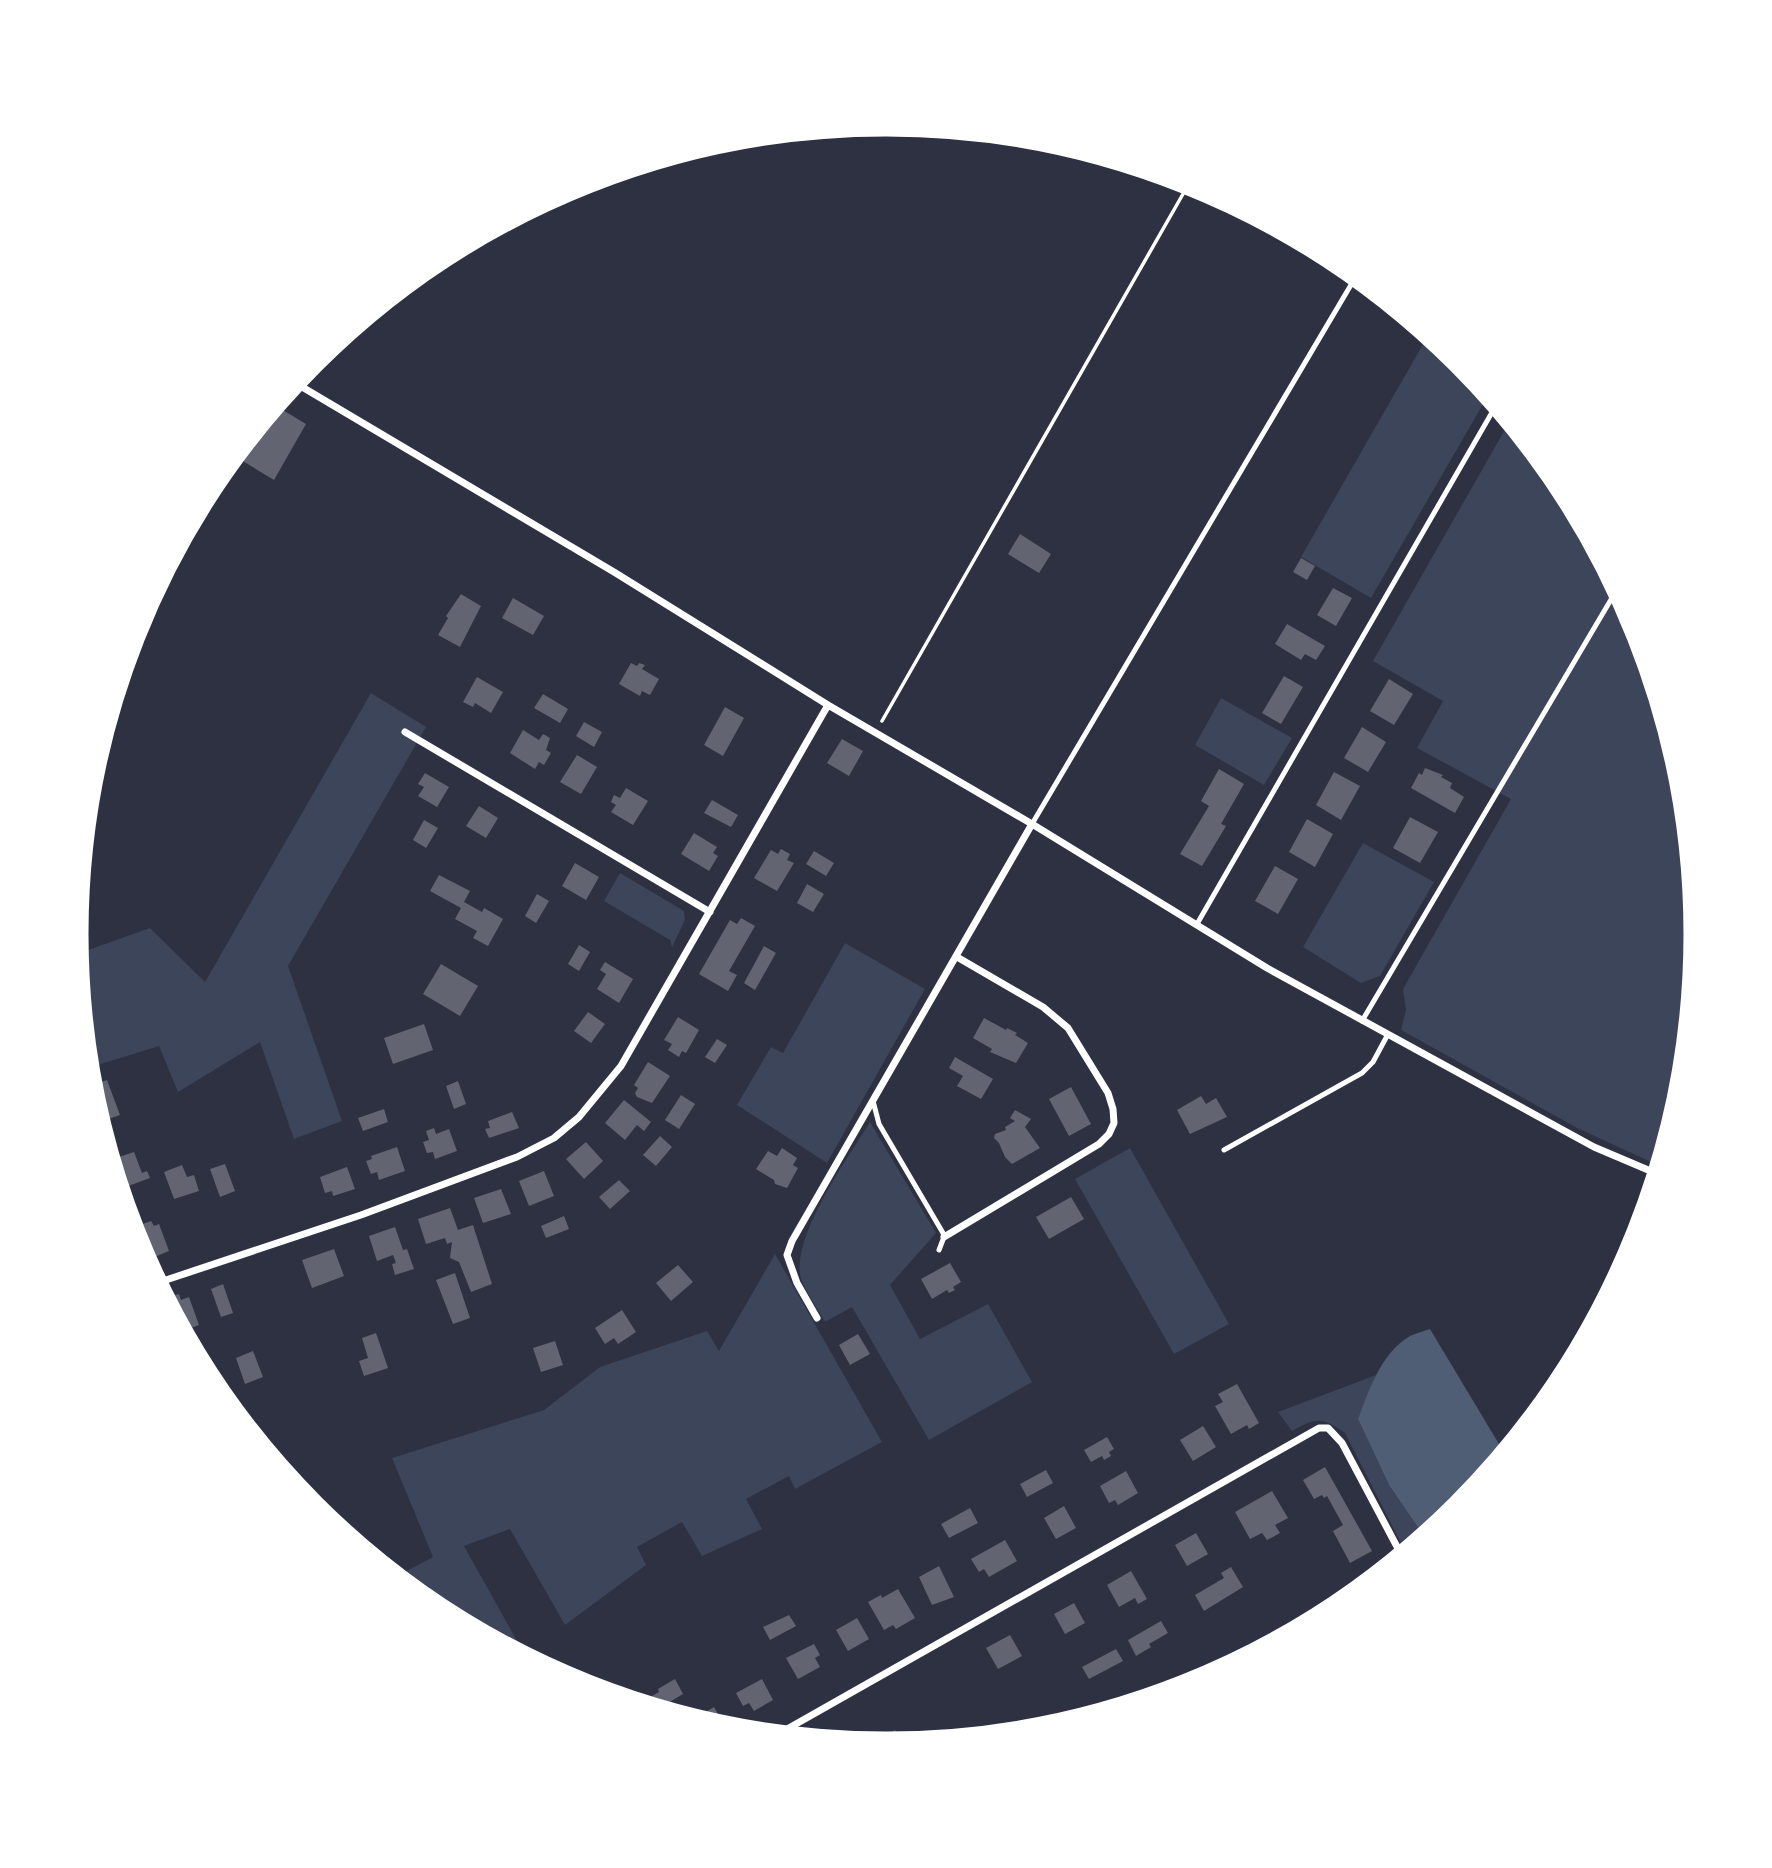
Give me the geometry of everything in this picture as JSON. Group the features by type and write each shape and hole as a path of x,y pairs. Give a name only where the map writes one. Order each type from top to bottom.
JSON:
{"street":[{"path":"301,386 614,572 828,705 1032,824 1266,968 1594,1147 1652,1171"},
{"path":"163,1281 361,1215 517,1157 554,1138 579,1117 621,1066 828,705"},
{"path":"405,732 710,912"},
{"path":"817,1318 797,1283 787,1255 792,1241 1032,824"},
{"path":"944,1237 1099,1144 1109,1134 1114,1123 1108,1093 1068,1028 1043,1007 957,957"},
{"path":"786,1729 1319,1427 1334,1431 1342,1443 1399,1550"}],"lane":[{"path":"1032,824 1353,282"},
{"path":"1197,924 1493,410"},
{"path":"1363,1021 1613,596"},
{"path":"1224,1150 1362,1073 1373,1062 1387,1035"},
{"path":"873,1101 880,1124 944,1237 939,1251"}],"path":[{"path":"875,732 1185,190"}],"shaded area":[{"path":"1425,341 1485,401 1371,598 1301,557"},
{"path":"1507,427 1553,488 1605,579 1645,676 1661,726 1673,778 1686,882 1686,986 1673,1090 1654,1163 1577,1128 1401,1030 1406,1010 1403,989 1511,799 1417,748 1443,701 1373,661"},
{"path":"371,693 426,727 288,966 342,1121 294,1139 260,1042 178,1092 159,1046 95,1066 85,951 150,928 205,982"},
{"path":"1221,698 1292,738 1264,785 1195,745"},
{"path":"1363,843 1434,882 1380,976 1361,983 1303,947"},
{"path":"620,873 684,911 685,920 672,947 670,940 604,901"},
{"path":"845,943 925,989 827,1163 737,1105 771,1047 783,1053"},
{"path":"870,1122 936,1233 890,1285 920,1339 988,1304 1032,1382 929,1440 852,1307 825,1322 800,1274 801,1257 814,1217"},
{"path":"1130,1148 1229,1324 1174,1354 1075,1179"},
{"path":"775,1254 882,1442 795,1489 789,1476 746,1499 762,1529 702,1556 682,1522 637,1547 646,1565 565,1625 510,1529 464,1546 521,1648 440,1601 402,1573 433,1557 392,1458 544,1410 600,1367 707,1331 719,1351"},
{"path":"1430,1329 1501,1448 1421,1531 1389,1485 1358,1419 1377,1373 1391,1352 1410,1336"},
{"path":"1376,1375 1358,1419 1389,1485 1421,1531 1403,1547 1345,1433 1319,1421 1307,1423 1292,1431 1278,1412"}],"building":[{"path":"280,408 306,424 274,480 240,459"},
{"path":"1020,534 1051,554 1039,573 1008,554"},
{"path":"1301,558 1315,566 1307,580 1293,572"},
{"path":"1333,588 1352,598 1336,626 1317,615"},
{"path":"461,594 481,606 460,647 438,635 448,618 446,616"},
{"path":"513,598 544,616 533,635 502,618"},
{"path":"1287,624 1325,646 1316,660 1305,654 1301,660 1275,644"},
{"path":"631,663 637,666 639,663 645,665 642,669 659,679 650,695 642,691 640,696 619,684"},
{"path":"1284,676 1303,687 1281,724 1262,713"},
{"path":"477,677 503,692 491,713 475,703 473,707 463,702"},
{"path":"1389,679 1413,694 1394,725 1370,711"},
{"path":"543,694 568,709 560,723 534,708"},
{"path":"725,707 744,718 723,756 704,745"},
{"path":"584,722 602,732 594,747 576,736"},
{"path":"1362,727 1386,742 1368,772 1344,758"},
{"path":"523,730 539,740 543,734 550,738 546,750 551,753 544,765 539,762 535,769 510,753"},
{"path":"842,739 863,751 849,776 827,763"},
{"path":"577,755 597,767 581,794 560,782"},
{"path":"1425,768 1443,775 1441,777 1452,783 1450,788 1464,797 1455,813 1411,788"},
{"path":"1219,769 1244,784 1221,824 1226,826 1202,866 1180,854 1209,806 1201,801"},
{"path":"1334,772 1360,786 1341,820 1316,805"},
{"path":"425,773 449,787 437,807 418,796 424,787 418,784"},
{"path":"626,788 648,801 633,825 611,812 616,805 611,802 614,795 620,798"},
{"path":"712,800 738,815 731,827 704,813"},
{"path":"479,806 498,818 486,838 466,826"},
{"path":"1410,817 1438,832 1420,863 1393,848"},
{"path":"1307,819 1333,834 1315,867 1289,852"},
{"path":"424,820 438,828 426,848 413,840"},
{"path":"694,833 717,847 713,853 718,856 709,871 681,854"},
{"path":"781,849 790,854 787,860 794,863 777,891 754,878 771,850 778,854"},
{"path":"814,851 834,863 826,876 806,864"},
{"path":"575,863 599,877 586,900 562,886"},
{"path":"1275,866 1298,879 1278,914 1255,901"},
{"path":"439,875 470,891 464,902 482,912 484,908 503,919 488,946 473,938 477,931 455,919 461,908 430,891"},
{"path":"807,884 824,894 813,912 797,903"},
{"path":"537,894 549,901 536,923 525,916"},
{"path":"741,918 755,926 729,971 737,975 728,991 699,974 730,920 737,924"},
{"path":"579,945 590,952 579,971 568,964"},
{"path":"764,946 776,953 755,990 744,983"},
{"path":"605,962 633,979 619,1003 597,989 606,974 600,970"},
{"path":"441,964 478,986 460,1016 423,994"},
{"path":"588,1012 605,1024 591,1043 574,1031"},
{"path":"678,1017 699,1030 686,1053 682,1051 679,1057 668,1050 672,1044 664,1040"},
{"path":"984,1018 1017,1033 1015,1035 1028,1043 1016,1063 990,1052 992,1049 973,1038"},
{"path":"424,1024 433,1050 393,1064 384,1038"},
{"path":"717,1039 727,1045 715,1063 705,1057"},
{"path":"955,1057 993,1079 981,1099 957,1086 963,1076 949,1068"},
{"path":"648,1062 670,1076 652,1103 637,1097 635,1093 638,1088 634,1085"},
{"path":"107,1080 120,1115 106,1120 98,1083"},
{"path":"458,1081 466,1104 454,1109 446,1086"},
{"path":"1071,1087 1091,1124 1069,1136 1049,1099"},
{"path":"681,1095 695,1104 679,1129 665,1120"},
{"path":"1201,1096 1206,1104 1216,1098 1227,1117 1190,1134 1177,1110"},
{"path":"624,1100 651,1122 644,1131 637,1125 625,1140 605,1123"},
{"path":"384,1109 388,1122 363,1131 358,1118"},
{"path":"1015,1110 1031,1119 1025,1127 1040,1148 1012,1164 994,1138 995,1134 1006,1130 1005,1127 1015,1121 1010,1118"},
{"path":"512,1112 519,1128 489,1138 485,1129 490,1128 488,1121"},
{"path":"434,1128 436,1134 449,1129 457,1151 435,1159 433,1152 427,1153 423,1142 429,1140 426,1131"},
{"path":"660,1136 672,1147 656,1166 643,1155"},
{"path":"586,1142 603,1161 584,1179 566,1159"},
{"path":"397,1147 405,1171 379,1180 377,1172 371,1174 366,1161 372,1159 371,1156"},
{"path":"782,1148 797,1158 793,1165 798,1168 787,1188 775,1184 774,1180 756,1169 768,1151 777,1156"},
{"path":"134,1152 142,1173 147,1171 150,1178 125,1187 116,1158"},
{"path":"225,1164 235,1191 220,1197 210,1169"},
{"path":"182,1165 187,1177 194,1175 199,1191 174,1199 164,1172"},
{"path":"347,1167 355,1189 333,1196 332,1191 325,1193 320,1177"},
{"path":"544,1171 554,1196 529,1206 519,1181"},
{"path":"619,1180 630,1191 610,1209 599,1197"},
{"path":"501,1189 511,1214 483,1223 474,1198"},
{"path":"1071,1197 1084,1219 1049,1239 1036,1217"},
{"path":"450,1208 458,1230 473,1225 492,1284 471,1292 459,1262 450,1258 452,1242 447,1244 445,1238 426,1244 418,1219"},
{"path":"564,1216 569,1229 546,1238 541,1226"},
{"path":"151,1221 154,1226 159,1224 169,1251 153,1258 140,1225"},
{"path":"395,1227 403,1250 407,1249 414,1269 395,1275 392,1264 396,1263 393,1255 377,1261 369,1236"},
{"path":"334,1249 344,1276 312,1288 302,1260"},
{"path":"950,1263 961,1282 953,1287 955,1290 949,1293 947,1290 932,1299 921,1279"},
{"path":"678,1265 693,1282 671,1301 656,1283"},
{"path":"455,1273 470,1318 453,1324 436,1280"},
{"path":"223,1284 233,1313 221,1317 211,1289"},
{"path":"179,1294 181,1300 189,1297 199,1325 188,1329 171,1296"},
{"path":"622,1310 636,1332 618,1344 614,1338 605,1344 595,1328"},
{"path":"376,1333 388,1368 364,1376 359,1361 368,1358 362,1338"},
{"path":"858,1334 870,1354 850,1365 839,1345"},
{"path":"555,1341 563,1365 541,1372 533,1348"},
{"path":"253,1351 263,1377 245,1384 236,1358"},
{"path":"215,1366 221,1383 219,1380 211,1367"},
{"path":"1237,1384 1259,1423 1249,1429 1247,1425 1231,1434 1215,1406 1223,1402 1218,1394"},
{"path":"1203,1426 1216,1447 1193,1461 1180,1440"},
{"path":"1107,1437 1114,1449 1109,1452 1111,1456 1104,1460 1102,1456 1091,1462 1084,1450"},
{"path":"1325,1467 1372,1551 1350,1563 1333,1531 1343,1525 1327,1496 1314,1499 1303,1480"},
{"path":"1046,1470 1053,1483 1027,1497 1020,1484"},
{"path":"1126,1471 1138,1493 1118,1505 1115,1500 1109,1503 1100,1486"},
{"path":"1272,1491 1288,1518 1275,1525 1280,1533 1273,1537 1267,1540 1262,1533 1250,1539 1235,1512"},
{"path":"1064,1506 1076,1528 1056,1539 1044,1518"},
{"path":"970,1508 978,1523 949,1538 941,1524"},
{"path":"1196,1533 1208,1554 1187,1566 1175,1545"},
{"path":"1005,1540 1017,1561 989,1577 984,1569 979,1572 971,1559"},
{"path":"939,1566 954,1597 932,1605 919,1577"},
{"path":"1231,1567 1243,1587 1204,1611 1195,1595 1224,1578 1221,1573"},
{"path":"1131,1571 1147,1599 1138,1604 1135,1598 1119,1607 1107,1585"},
{"path":"898,1589 915,1618 896,1629 893,1625 884,1630 868,1602"},
{"path":"1074,1603 1085,1623 1065,1634 1054,1614"},
{"path":"789,1615 796,1626 770,1640 763,1627"},
{"path":"857,1618 869,1639 848,1651 836,1630"},
{"path":"1161,1621 1168,1633 1149,1644 1151,1647 1136,1656 1128,1640"},
{"path":"1010,1635 1022,1656 998,1669 986,1648"},
{"path":"814,1644 820,1655 815,1658 820,1667 798,1679 786,1658"},
{"path":"1116,1649 1123,1661 1089,1679 1082,1667"},
{"path":"675,1679 683,1694 665,1705 647,1699 659,1692 658,1689"},
{"path":"762,1679 773,1700 754,1711 749,1703 743,1706 736,1693"},
{"path":"714,1707 721,1719 702,1714"},
{"path":"895,1730 898,1736 886,1736"}]}
